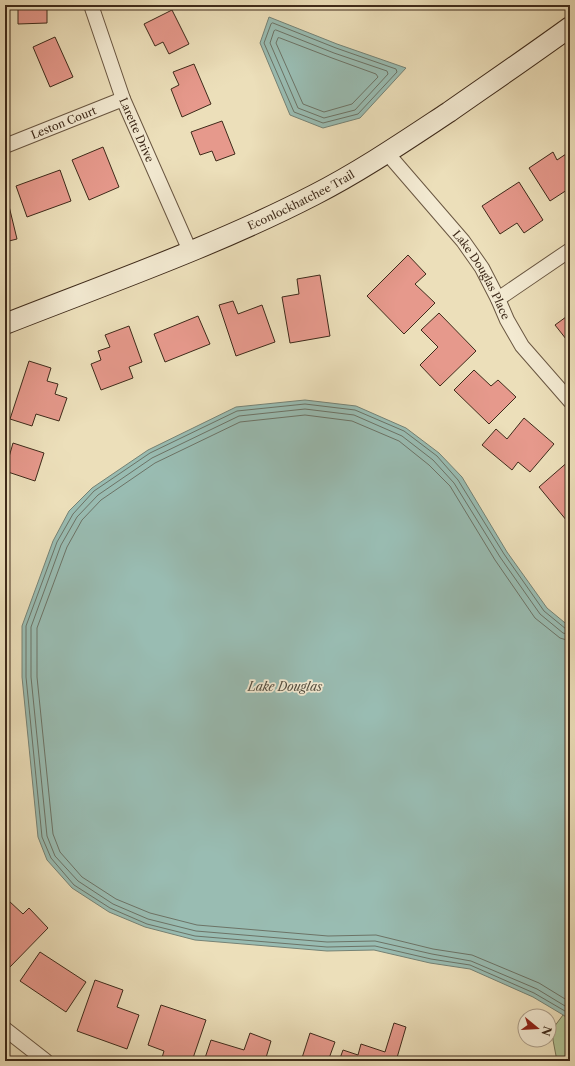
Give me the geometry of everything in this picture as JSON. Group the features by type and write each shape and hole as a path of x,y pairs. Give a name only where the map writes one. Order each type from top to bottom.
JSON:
{"street":[{"name":"Larette Drive","path":"91,5 123,99 190,251"},
{"name":"Econlockhatchee Trail","path":"5,324 190,251 264,220 316,194 388,153 524,60 570,26"},
{"name":"Leston Court","path":"5,146 123,99"},
{"name":"Lake Douglas Place","path":"388,153 464,242 482,268 507,320 522,346 570,401"},
{"path":"498,299 570,250"},
{"path":"5,1029 46,1061"}],"green space":[{"path":"563,1015 570,1019 570,1061 557,1061 555,1048 557,1048 557,1023"}],"water":[{"path":"269,17 337,44 406,68 360,118 323,128 290,115 260,43"},
{"name":"Lake Douglas","path":"305,400 356,406 406,428 439,453 462,477 507,552 547,608 570,627 570,1019 557,1011 557,1008 552,1008 533,997 470,969 430,963 374,950 327,951 195,940 145,927 109,912 72,888 47,860 38,837 22,677 22,626 53,541 69,511 92,488 148,450 236,407"}],"building":[{"path":"18,5 47,5 47,23 18,24"},
{"path":"172,10 189,44 169,54 163,42 155,46 144,24"},
{"path":"55,37 73,77 50,87 33,47"},
{"path":"194,64 211,104 182,117 171,89 179,85 173,72"},
{"path":"222,121 235,154 216,161 212,151 200,155 191,132"},
{"path":"103,147 119,187 89,200 72,160"},
{"path":"553,152 557,160 569,152 570,154 570,188 550,201 529,168"},
{"path":"60,170 71,201 27,217 16,186"},
{"path":"519,182 543,220 524,233 517,223 500,234 482,206"},
{"path":"8,202 17,239 5,242 5,203"},
{"path":"408,255 426,274 415,284 435,303 404,334 367,296"},
{"path":"320,275 330,336 290,343 282,297 299,294 297,279"},
{"path":"233,301 238,314 262,305 275,342 236,356 219,305"},
{"path":"439,313 476,351 440,386 420,365 438,347 421,330"},
{"path":"570,314 570,344 555,325"},
{"path":"198,316 210,344 165,362 154,334"},
{"path":"129,326 142,362 129,367 133,378 101,390 91,364 101,360 98,351 110,347 105,335"},
{"path":"29,361 51,368 47,381 58,384 55,394 67,398 59,421 36,414 32,426 10,419"},
{"path":"474,370 491,386 498,380 516,397 489,424 454,390"},
{"path":"524,418 554,444 530,472 518,462 512,470 482,445 496,429 507,439"},
{"path":"13,443 44,453 35,481 5,471"},
{"path":"570,460 570,518 567,521 539,487"},
{"path":"9,901 23,914 29,908 48,928 9,968 5,963 5,905"},
{"path":"40,952 86,982 66,1012 20,981"},
{"path":"95,980 123,990 117,1007 139,1015 127,1049 77,1031"},
{"path":"161,1005 206,1020 192,1061 161,1061 164,1051 148,1045"},
{"path":"394,1023 406,1027 396,1061 339,1061 343,1050 358,1055 361,1044 385,1052"},
{"path":"250,1033 271,1041 265,1061 204,1061 211,1040 244,1050"},
{"path":"310,1033 335,1042 328,1061 301,1061"}]}
